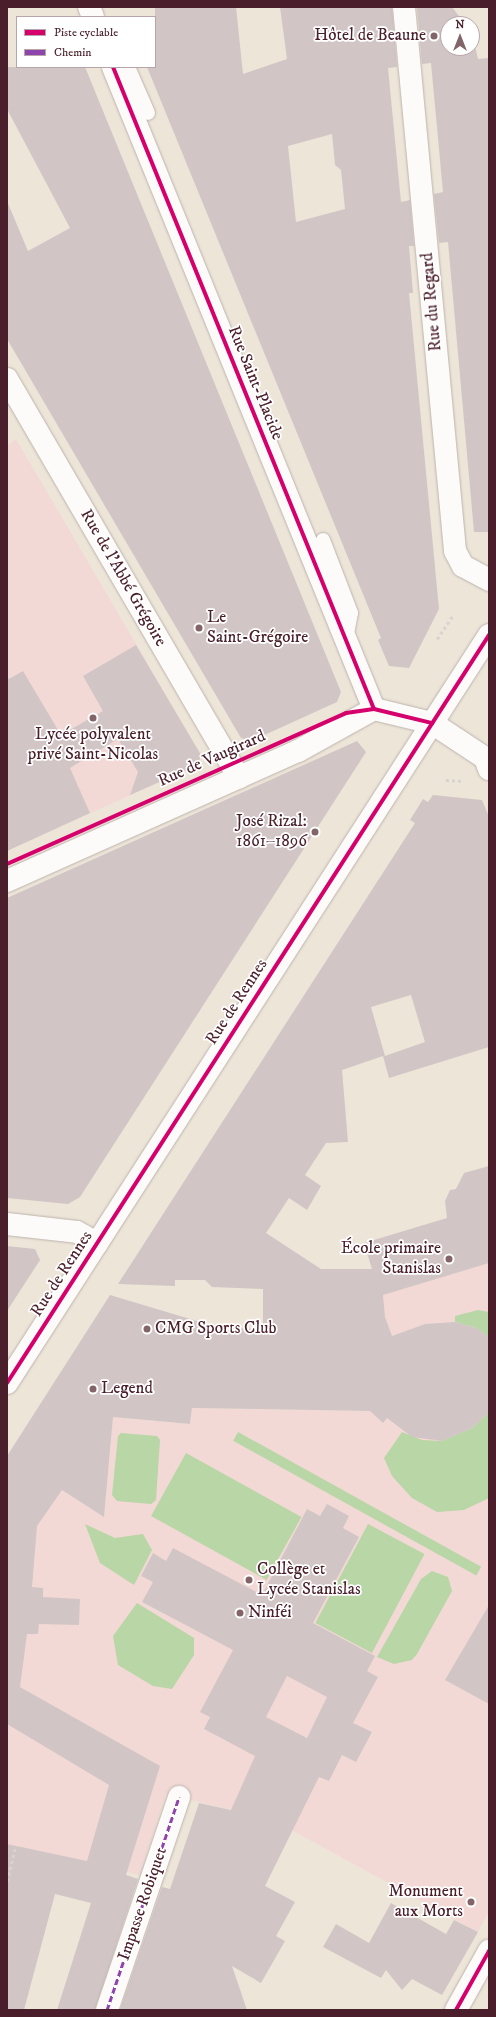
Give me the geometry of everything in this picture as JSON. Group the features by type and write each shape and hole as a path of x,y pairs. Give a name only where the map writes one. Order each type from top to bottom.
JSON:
{"street":[{"name":"Rue du Regard","path":"404,7 455,551 463,566 489,580"},
{"name":"Rue Saint-Placide","path":"113,68 345,642 374,709"},
{"name":"Rue de l'Abbé Grégoire","path":"7,379 240,777"},
{"name":"Rue de Rennes","path":"7,1383 489,635"},
{"path":"464,674 489,664"},
{"name":"Rue de Vaugirard","path":"7,881 298,751 374,709"},
{"path":"374,709 432,723 485,758 489,768"},
{"path":"7,1224 77,1232 97,1243"},
{"name":"Impasse Robiquet","path":"107,2010 179,1797"},
{"path":"456,2010 489,1951"}],"lane":[{"path":"128,68 148,113"},
{"path":"322,540 351,613 345,642"}],"path":[{"path":"437,639 454,614"},
{"path":"446,780 463,781"},
{"path":"7,1881 16,1846"}],"shaded area":[{"name":"Lycée polyvalent privé Saint-Nicolas","path":"16,439 201,755 197,765 7,851 7,446"},
{"name":"Collège et Lycée Stanislas","path":"489,1234 489,1911 478,1932 273,1820 166,1794 140,1875 7,1844 8,1455 104,1516 113,1417 190,1424 192,1408 370,1411 359,1274"}],"green space":[{"path":"478,1310 489,1312 489,1337 476,1328 455,1322 455,1316"},
{"path":"489,1412 489,1498 464,1510 437,1512 412,1498 392,1476 384,1458 402,1432 422,1440 442,1441 472,1428"},
{"path":"238,1432 481,1567 476,1576 233,1441"},
{"path":"121,1433 157,1436 160,1440 156,1500 151,1504 117,1501 112,1495 118,1436"},
{"path":"186,1453 301,1517 267,1580 151,1516"},
{"path":"85,1524 115,1538 143,1534 152,1550 134,1585 100,1563"},
{"path":"368,1524 425,1554 372,1653 315,1623"},
{"path":"432,1571 448,1577 452,1591 417,1654 412,1660 394,1664 377,1657 421,1579"},
{"path":"137,1603 194,1638 194,1655 172,1689 153,1686 118,1665 113,1636"}],"building":[{"path":"155,7 236,7 243,74 287,59 280,7 392,7 397,67 388,68 401,202 410,200 414,246 409,246 413,293 409,293 439,609 409,668 389,666 378,640 381,638 147,68 156,68","holes":["332,134 335,165 341,170 345,209 296,222 288,146"]},
{"path":"417,7 452,7 459,16 440,16 440,56 477,56 478,59 489,58 489,532 474,532 448,242 439,243 434,194 443,192 431,63 422,64"},
{"path":"7,67 85,68 341,692 337,702 251,741 241,738 7,339 7,201 28,251 70,228 7,109"},
{"name":"Lycée polyvalent privé Saint-Nicolas","path":"136,645 201,755 198,765 130,795 138,772 118,739 70,768 90,813 7,851 7,680 23,671 61,735 103,711 83,676"},
{"path":"357,741 366,752 80,1197 68,1204 7,1198 7,898"},
{"path":"433,795 482,800 489,817 489,1047 389,1078 383,1056 342,1070 348,1142 326,1143 305,1175 321,1186 307,1210 289,1198 266,1233 321,1269 372,1269 364,1243 447,1218 445,1201 450,1190 456,1189 464,1173 489,1166 489,1263 383,1295 385,1317 392,1336 425,1324 455,1322 476,1328 489,1337 489,1412 472,1428 442,1441 412,1437 387,1418 383,1423 370,1411 192,1408 190,1424 113,1417 104,1517 62,1490 37,1526 32,1587 43,1588 43,1597 80,1599 79,1625 39,1624 38,1634 27,1634 20,1687 160,1766 126,1875 138,1879 95,2010 57,2010 91,1903 55,1894 24,2010 7,2010 7,1844 87,1861 109,1785 7,1724 7,1456 110,1295 200,1322 200,1327 231,1332 229,1328 263,1329 263,1289 212,1287 205,1280 175,1280 175,1286 118,1284 415,823 410,820 423,799 428,802","holes":["411,995 425,1042 385,1056 371,1007"]},
{"path":"7,1246 35,1249 40,1260 7,1311"},
{"path":"327,1504 349,1516 343,1528 359,1537 313,1623 375,1656 367,1671 378,1677 353,1723 372,1732 356,1762 342,1755 329,1781 319,1777 265,1886 295,1902 276,1936 285,1941 261,1983 232,1966 247,2010 120,2010 162,1887 170,1889 199,1803 231,1810 255,1756 204,1729 210,1717 200,1712 233,1650 142,1602 153,1582 141,1576 153,1553 166,1561 173,1548 262,1595 307,1509 320,1516","holes":["287,1676 327,1697 307,1738 266,1717"]},
{"path":"489,1605 489,1704 445,1680"},
{"path":"391,1903 446,1934 454,1920 478,1932 442,1995 412,1979 402,1990 386,1970 381,1978 323,1947 336,1924 369,1943"}],"marked path":[{"path":"107,2010 179,1797"}],"cycle path":[{"path":"113,68 374,709"},
{"path":"7,1383 489,635"},
{"path":"7,864 346,713 374,709 432,723"},
{"path":"456,2010 489,1951"}],"place":[{"name":"Hôtel de Beaune","path":"434,36"},
{"name":"Le Saint-Grégoire","path":"199,628"},
{"name":"Lycée polyvalent privé Saint-Nicolas","path":"93,718"},
{"name":"José Rizal: 1861–1896","path":"315,832"},
{"name":"École primaire Stanislas","path":"449,1259"},
{"name":"CMG Sports Club","path":"147,1329"},
{"name":"Legend","path":"93,1389"},
{"name":"Collège et Lycée Stanislas","path":"249,1580"},
{"name":"Ninféi","path":"240,1613"},
{"name":"Monument aux Morts","path":"471,1902"}]}
